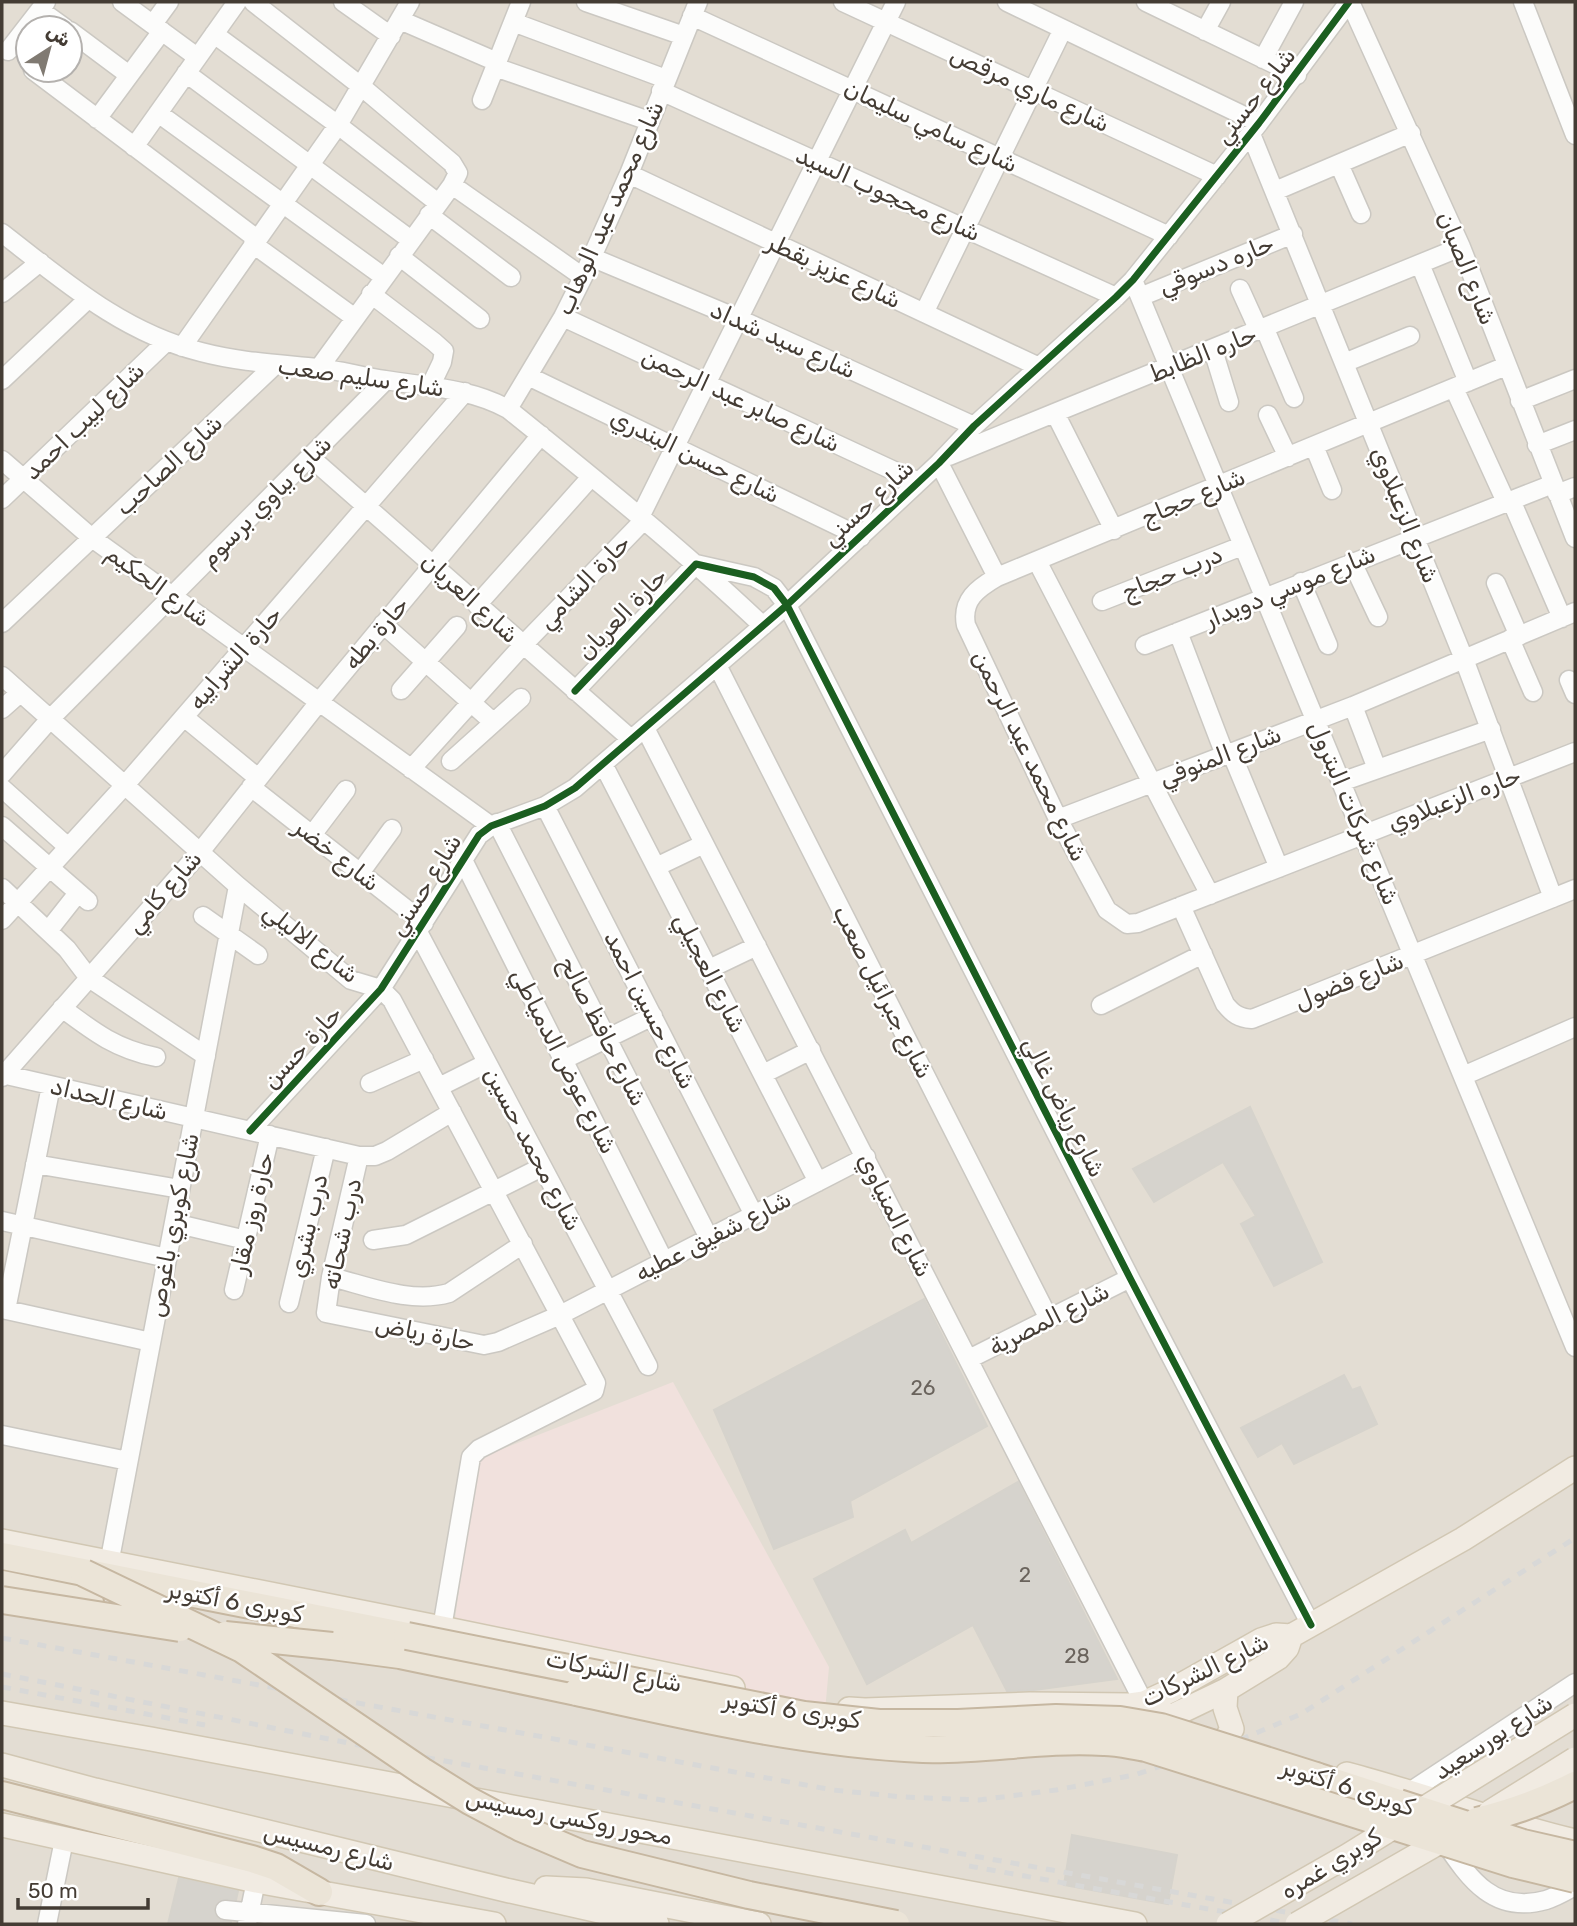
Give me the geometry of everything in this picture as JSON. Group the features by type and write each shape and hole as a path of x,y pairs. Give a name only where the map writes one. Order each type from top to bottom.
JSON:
{"highway":[{"name":"كوبرى 6 أكتوبر","path":"2,1556 97,1568 804,1715 879,1723 1083,1718 1120,1720 1161,1727 1523,1843 1575,1855"},
{"path":"97,1568 242,1649 422,1771 470,1801 533,1834 582,1854 749,1895 896,1924"},
{"path":"2,1584 136,1611 177,1623 242,1649"},
{"name":"كوبرى 6 أكتوبر","path":"2,1600 230,1636 400,1655 669,1713 813,1738 924,1749 1105,1742 1146,1748 1513,1864 1575,1879"},
{"path":"1477,1821 1516,1812 1575,1785"},
{"path":"2,1795 222,1849 276,1867 318,1892"}],"main road":[{"name":"شارع الشركات","path":"2,1541 97,1568 442,1628 827,1707 865,1710 1129,1705 1143,1703 1172,1690 1261,1640 1301,1631 1463,1539 1575,1468"},
{"name":"شارع الشركات","path":"2,1547 785,1705 875,1717 1068,1707 1150,1718 1174,1715 1226,1690 1278,1658 1301,1631"},
{"path":"1226,1690 1225,1708 1232,1729 1227,1737"},
{"path":"1192,1708 1202,1718 1211,1735 1219,1739 1227,1737 1575,1841"},
{"name":"محور روكسى رمسيس","path":"2,1713 1135,1924"},
{"name":"كوبري غمره","path":"1228,1924 1347,1856 1575,1715"},
{"name":"كوبري غمره","path":"1297,1924 1477,1821 1575,1759"},
{"name":"شارع رمسيس","path":"2,1765 510,1892 657,1924"},
{"name":"شارع رمسيس","path":"2,1825 257,1881 494,1924"},
{"path":"510,1892 536,1889 586,1890 760,1924"}],"street":[{"path":"122,2 197,57"},
{"path":"97,120 129,75 169,2"},
{"path":"134,147 237,2"},
{"path":"253,2 362,87 456,167 458,173 319,368"},
{"path":"343,2 395,28 649,121"},
{"name":"شارع لبيب احمد","path":"2,499 174,344 255,242 338,125 410,2"},
{"path":"482,100 521,2"},
{"path":"586,2 684,36"},
{"name":"شارع ماري مرقص","path":"843,2 1217,176"},
{"name":"حارة الشامي","path":"411,769 642,518 896,2"},
{"path":"1007,2 1255,129"},
{"path":"1146,2 1297,75"},
{"path":"1205,31 1221,2"},
{"path":"1263,59 1294,2"},
{"name":"شارع حسني","path":"381,989 479,835 494,825 545,806 575,788 787,605 942,461 974,426 1116,297 1136,288 1169,236 1297,75 1350,2"},
{"name":"شارع الصبان","path":"1350,2 1461,247 1575,538"},
{"path":"1523,2 1575,135"},
{"path":"5,49 43,6"},
{"name":"شارع محمد عبد الوهاب","path":"508,409 563,317 583,276 629,174 695,9"},
{"name":"شارع سامي سليمان","path":"695,9 852,90 1169,236"},
{"name":"شارع محجوب السيد","path":"513,22 664,85 817,162 1116,297"},
{"path":"924,313 1063,29"},
{"path":"214,34 338,125 512,277"},
{"path":"84,42 129,75"},
{"path":"186,73 411,240"},
{"path":"51,84 355,318"},
{"path":"158,113 384,277"},
{"name":"شارع الزعبلاوي","path":"1255,129 1275,191 1464,659 1553,898"},
{"path":"1275,191 1411,133"},
{"path":"1339,164 1361,214"},
{"name":"شارع عزيز بقطر","path":"629,174 1039,368"},
{"path":"452,185 583,276"},
{"name":"شارع سليم صعب","path":"2,233 88,299 133,328 174,344 234,359 319,368 431,385 486,397 508,409 642,518 763,626"},
{"name":"حاره دسوقي","path":"1136,288 1293,234"},
{"name":"حاره الظابط","path":"942,461 1461,247"},
{"path":"399,257 480,319"},
{"name":"شارع سيد شداد","path":"591,257 739,319 974,426"},
{"path":"2,293 40,262"},
{"path":"1420,264 1461,385 1508,501 1569,615"},
{"name":"شارع شركات البترول","path":"1136,288 1575,1346"},
{"path":"1240,289 1294,398"},
{"path":"371,294 444,351 431,385"},
{"path":"2,380 88,299"},
{"name":"شارع صابر عبد الرحمن","path":"563,317 918,482"},
{"path":"1344,363 1409,336"},
{"path":"1213,350 1229,402"},
{"name":"شارع الصاحب","path":"2,623 275,365"},
{"name":"شارع حجاج","path":"997,577 1506,366"},
{"name":"شارع حسن البندري","path":"528,376 861,537"},
{"path":"1520,401 1575,379"},
{"name":"شارع بباوي برسوم","path":"2,774 50,719 386,380"},
{"name":"حارة الشرابيه","path":"2,920 125,785 465,392"},
{"path":"1055,413 1114,530"},
{"path":"1268,415 1288,457"},
{"path":"1537,445 1575,430"},
{"name":"حارة بطه","path":"319,702 541,435"},
{"path":"1314,446 1332,491"},
{"name":"شارع العريان","path":"310,457 575,691 638,734"},
{"name":"شارع الحكيم","path":"2,460 92,538 411,769 494,825"},
{"path":"942,461 997,577"},
{"path":"477,605 591,477"},
{"name":"شارع موسي دويدار","path":"1145,645 1508,501 1555,489 1575,487"},
{"name":"درب حجاج","path":"1101,601 1242,546"},
{"path":"1037,561 1210,895"},
{"path":"1352,562 1378,617"},
{"name":"شارع سليم صعب","path":"696,564 754,578 774,588 787,605"},
{"name":"حارة العريان","path":"575,691 696,564"},
{"name":"شارع محمد عبد الرحمن","path":"997,577 983,585 969,599 965,607 966,625 1058,818 1107,910 1127,924 1138,923"},
{"path":"1301,582 1328,645"},
{"path":"1496,583 1533,692"},
{"name":"شارع رياض غالي","path":"787,605 1130,1278 1301,1631"},
{"name":"شارع المنوفي","path":"1058,818 1353,706 1569,615"},
{"path":"383,624 493,722"},
{"path":"401,690 457,626"},
{"path":"1178,632 1279,868"},
{"name":"شارع جبرائيل صعب","path":"718,665 1049,1319"},
{"name":"شارع الاليلي","path":"2,676 238,886 351,980 381,989 392,1000 596,1382 594,1391 479,1449 471,1457 442,1628"},
{"path":"2,709 20,692"},
{"path":"451,761 521,698"},
{"name":"شارع كامي","path":"2,1075 200,852 319,702"},
{"path":"1353,706 1377,769"},
{"name":"شارع خضر","path":"184,717 312,835 360,873 421,928"},
{"path":"1341,782 1490,729"},
{"name":"شارع المنياوي","path":"638,734 704,844 1143,1703"},
{"name":"حاره الزعبلاوي","path":"1138,923 1575,752"},
{"name":"شارع العجيلي","path":"603,764 818,1182"},
{"path":"2,788 68,847"},
{"path":"312,835 346,790"},
{"name":"شارع حسين احمد","path":"545,806 754,1215"},
{"name":"شارع حافظ صالح","path":"494,825 709,1238"},
{"path":"2,826 83,897 48,931"},
{"path":"360,873 392,829"},
{"path":"656,867 704,844"},
{"name":"شارع عوض الدمياطي","path":"463,860 664,1261"},
{"name":"شارع كوبري باغوص","path":"97,1568 128,1461 238,886"},
{"path":"2,888 67,949 89,978 206,1056"},
{"name":"شارع فضول","path":"1181,906 1225,1003 1232,1013 1241,1018 1252,1019 1575,889"},
{"path":"203,916 258,955"},
{"name":"شارع محمد حسين","path":"421,928 487,1063 648,1366"},
{"path":"709,969 757,946"},
{"path":"1101,1005 1203,954"},
{"name":"حارة حسن","path":"250,1131 381,989"},
{"path":"62,1008 103,1039 120,1048 156,1057"},
{"path":"563,1060 653,1016"},
{"path":"1463,1076 1575,1027"},
{"path":"763,1074 811,1050"},
{"path":"370,1083 424,1059"},
{"path":"439,1087 487,1063"},
{"name":"شارع الحداد","path":"2,1075 359,1156 375,1156 387,1151 452,1112"},
{"path":"51,1086 4,1309 151,1342"},
{"name":"حارة روز مقار","path":"234,1290 270,1135"},
{"name":"درب بشري","path":"289,1303 326,1148"},
{"name":"درب شحاته","path":"326,1313 331,1277 359,1156"},
{"name":"شارع شفيق عطيه","path":"560,1315 866,1157"},
{"path":"35,1164 180,1189"},
{"path":"373,1240 406,1235 542,1167"},
{"path":"2,1221 167,1258"},
{"path":"174,1223 246,1240"},
{"path":"331,1277 399,1294 436,1297 449,1293 523,1244"},
{"name":"شارع المصرية","path":"969,1359 1130,1278"},
{"name":"حارة رياض","path":"326,1313 484,1345 498,1342 560,1315"},
{"path":"2,1434 128,1461"},
{"name":"شارع بورسعيد","path":"1411,1791 1575,1683"},
{"path":"1411,1791 1465,1873 1481,1889 1501,1900 1524,1903 1546,1899 1575,1886"},
{"path":"47,1924 64,1840"},
{"path":"248,1918 257,1881"},
{"path":"225,1910 248,1918 366,1924"}],"shaded area":[{"path":"2,2 1575,2 1575,1924 2,1924"},
{"path":"673,1382 829,1667 824,1722 451,1648 477,1459"}],"building":[{"path":"1250,1107 1322,1262 1274,1286 1241,1224 1256,1216 1223,1162 1154,1202 1133,1169"},
{"path":"924,1299 987,1426 850,1501 853,1517 774,1549 714,1410"},
{"path":"1344,1375 1352,1390 1360,1387 1377,1424 1294,1464 1282,1443 1258,1457 1241,1428"},
{"path":"1018,1482 1117,1679 1007,1691 973,1625 867,1684 814,1579 905,1530 911,1543"},
{"path":"1072,1835 1177,1855 1168,1904 1064,1885"},
{"path":"179,1878 238,1891 236,1900 221,1899 214,1908 218,1919 231,1924 168,1924"}],"railway":[{"path":"2,1638 833,1790 903,1797 979,1800 1056,1790 1134,1775 1237,1741 1301,1714 1575,1538"},
{"path":"2,1674 384,1750 1352,1924"},
{"path":"2,1687 205,1725"},
{"path":"969,1866 1292,1924"}],"cycle path":[{"path":"250,1131 381,989 479,835 491,826 545,806 575,788 787,605 939,463 974,426 1116,297 1133,280 1259,123 1349,2"},
{"path":"575,691 696,564 754,577 774,588 787,605 1130,1278 1311,1625"}]}
